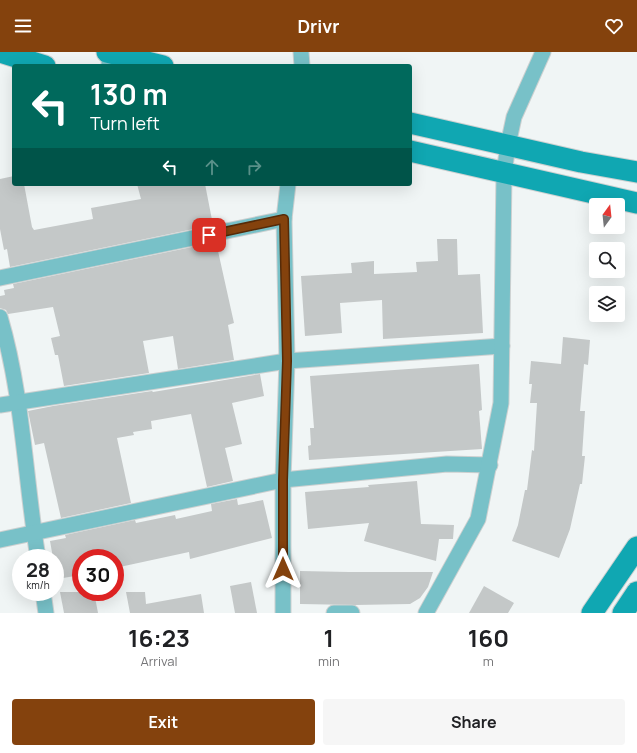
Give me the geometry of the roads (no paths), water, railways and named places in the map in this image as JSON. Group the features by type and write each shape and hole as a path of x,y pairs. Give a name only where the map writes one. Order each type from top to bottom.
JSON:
{"street":[{"path":"0,52 39,64"},
{"path":"301,52 302,64"},
{"path":"426,613 478,519 490,465 501,403 504,173 514,117 543,52"},
{"path":"109,56 152,64"},
{"path":"412,123 581,162 637,172"},
{"path":"412,151 637,204"},
{"path":"283,613 283,480 287,361 284,219 288,186"},
{"path":"0,278 284,219"},
{"path":"0,317 5,335 18,403 36,549"},
{"path":"0,405 287,361 502,346"},
{"path":"0,540 283,480 446,464 490,465"},
{"path":"592,613 637,547"},
{"path":"623,613 637,592"},
{"path":"44,601 46,613"},
{"path":"334,613 352,613"}]}
